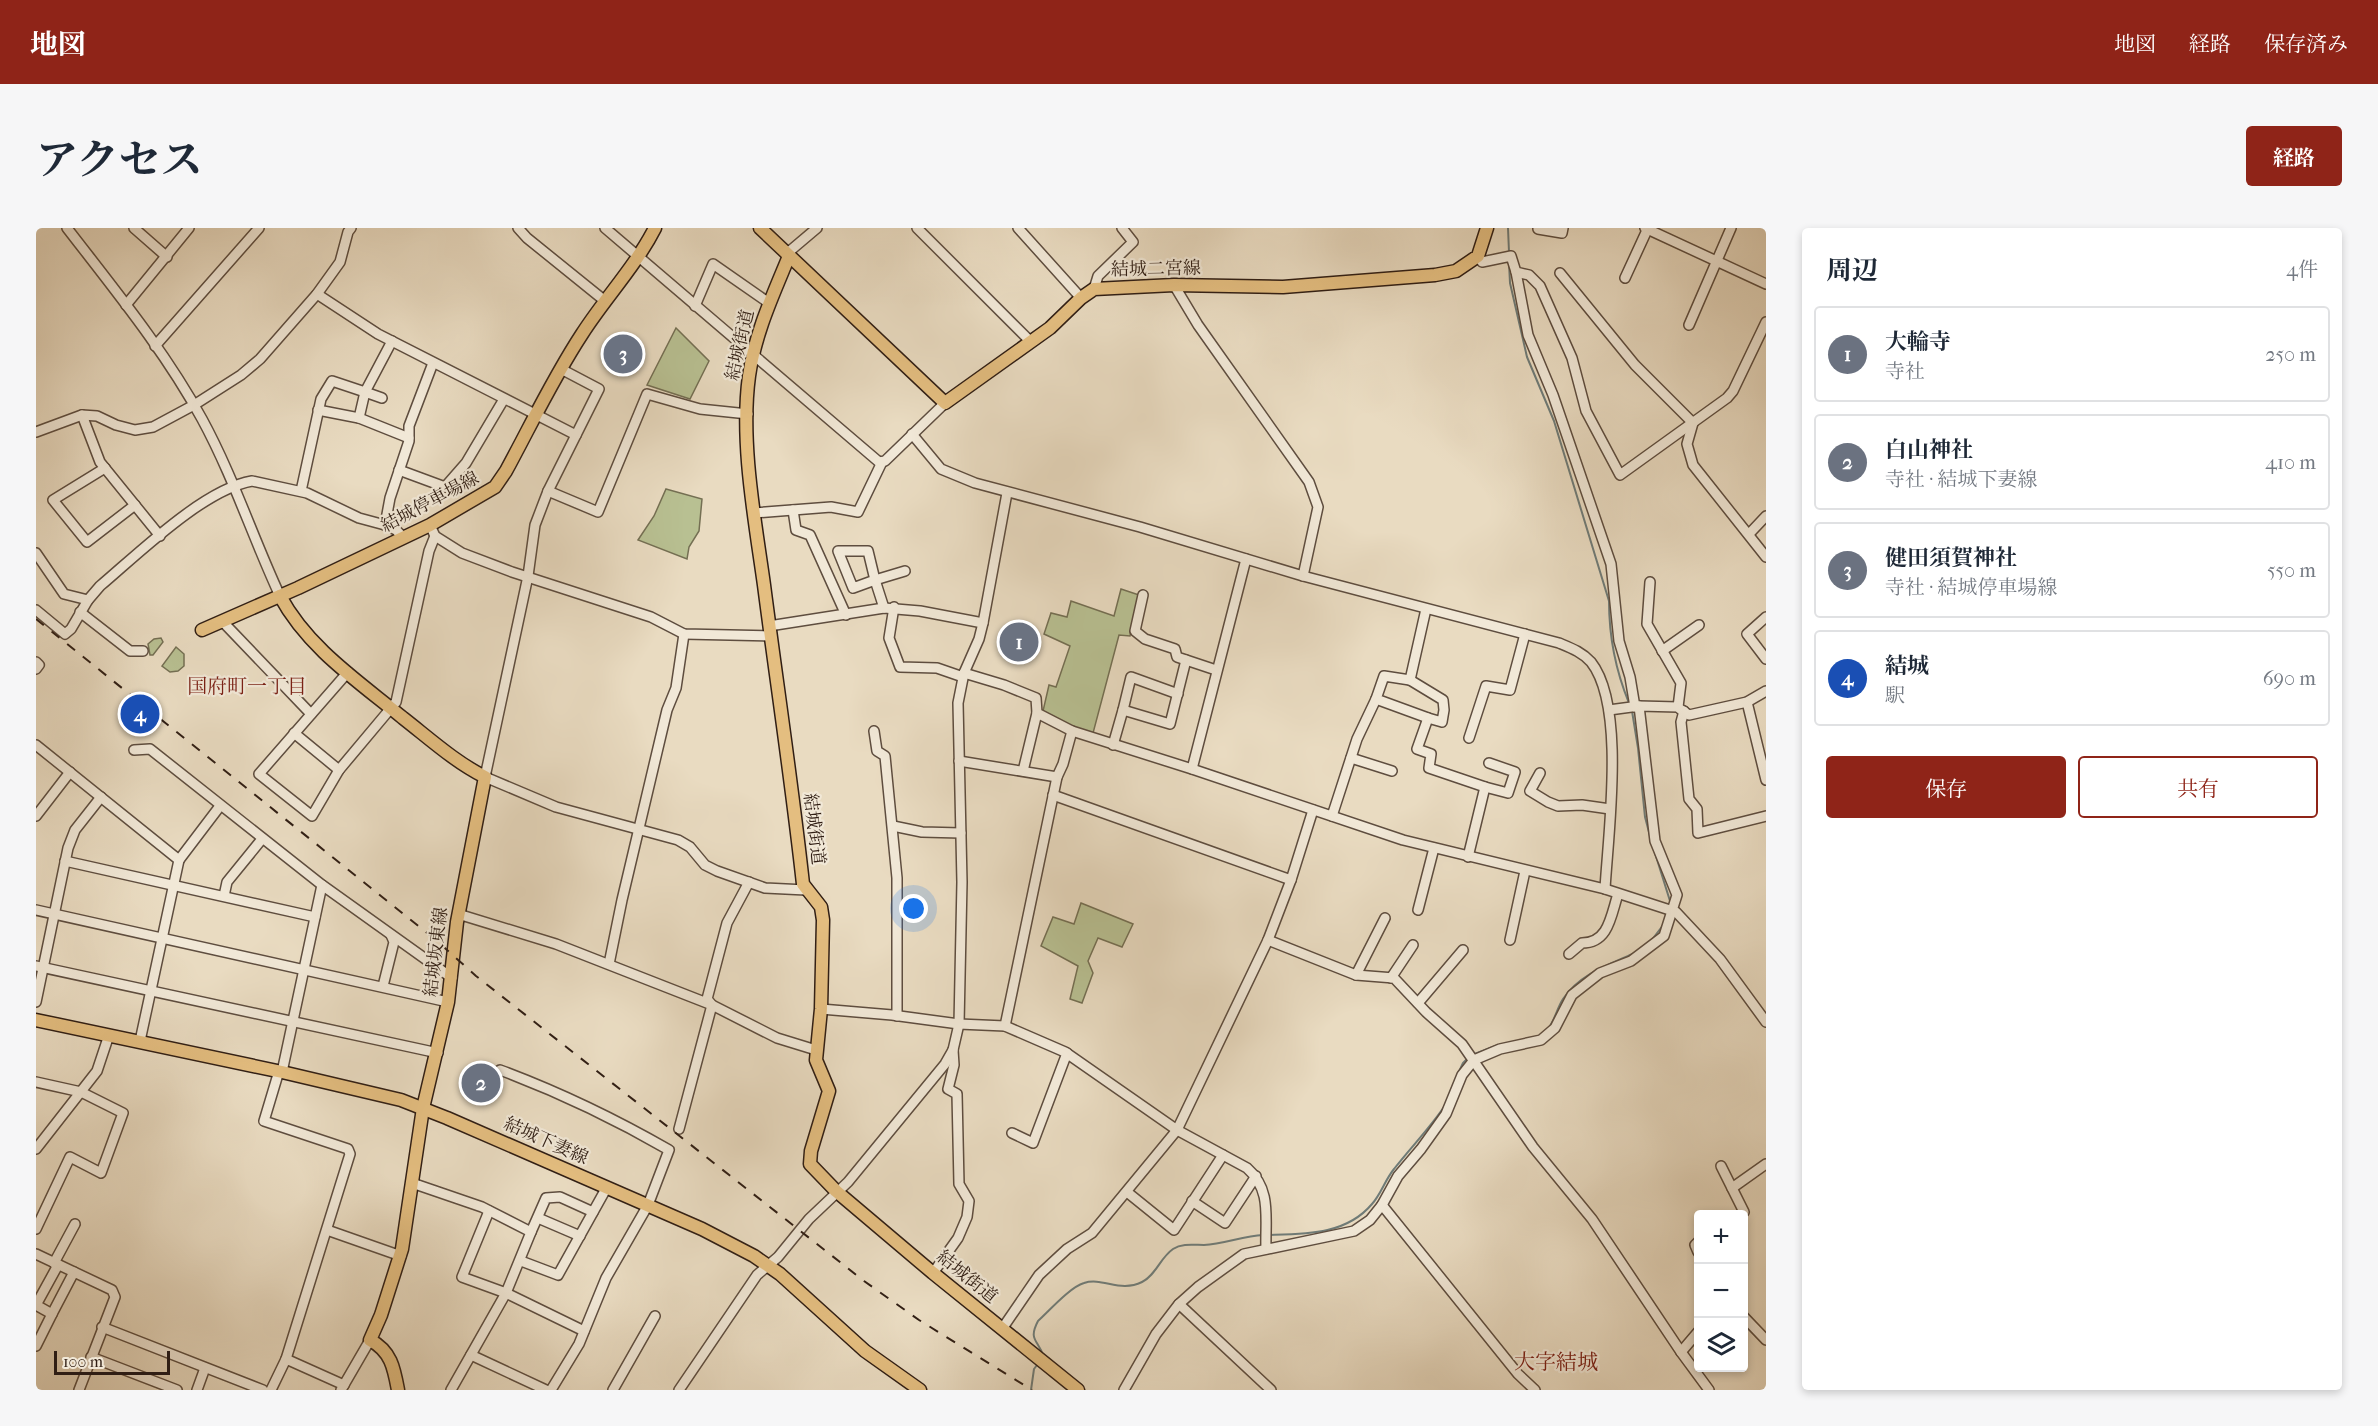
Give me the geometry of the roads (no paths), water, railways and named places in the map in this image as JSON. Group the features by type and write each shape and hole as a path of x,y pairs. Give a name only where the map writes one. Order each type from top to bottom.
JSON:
{"main road":[{"name":"結城停車場線","path":"202,630 404,538 433,531 495,487 561,369 604,301 639,258 655,228"},
{"path":"760,228 945,402"},
{"path":"1478,256 1487,228"},
{"name":"結城街道","path":"789,256 769,303 753,355 749,377 748,414 754,513 803,884 821,907 824,920 821,1009 816,1050 818,1068 829,1091 811,1151 810,1164 836,1191 933,1273 1078,1390"},
{"name":"結城二宮線","path":"945,402 1050,328 1081,297 1094,289 1174,285 1283,287 1435,275 1456,271 1478,256"},
{"path":"280,596 303,632 348,672 463,765 485,777"},
{"name":"結城坂東線","path":"370,1340 381,1315 400,1256 423,1108 438,1053 448,1002 458,914 485,777"},
{"name":"結城下妻線","path":"36,1020 280,1072 401,1100 423,1108 724,1240 768,1265 865,1351 920,1390"},
{"path":"370,1340 391,1359 398,1390"}],"street":[{"path":"67,228 126,305 194,405 210,435 280,596"},
{"path":"134,228 168,256"},
{"path":"126,305 189,228"},
{"path":"155,346 259,228"},
{"path":"518,228 604,301"},
{"path":"605,228 879,462 882,462"},
{"path":"789,256 791,250 817,228"},
{"path":"917,228 1031,342"},
{"path":"1018,228 1081,297"},
{"path":"1094,289 1098,276 1133,242 1122,228"},
{"path":"1538,230 1562,233 1563,228"},
{"path":"1625,278 1647,228 1766,284"},
{"path":"1689,325 1731,228"},
{"path":"36,432 82,415 97,416 116,425 135,430 153,427 194,405 241,375 260,359 317,294 340,262 347,229"},
{"path":"1124,1390 1149,1344 1179,1304 1198,1287 1244,1254 1354,1231 1370,1220 1382,1205 1398,1176 1446,1114 1462,1075 1474,1060 1500,1049 1541,1040 1555,1028 1572,995 1600,973 1631,961 1664,936 1677,895 1655,841 1637,707 1619,641 1611,564 1553,395 1528,335 1511,256 1482,262 1478,256"},
{"path":"695,306 713,264 769,303"},
{"path":"1516,272 1529,275 1540,286 1572,358 1586,411 1620,475 1727,398 1733,391 1766,322"},
{"path":"1560,273 1635,365 1693,423"},
{"path":"1174,285 1198,325 1309,482 1318,507 1317,522 1303,576"},
{"path":"317,294 392,341 576,435"},
{"path":"359,418 365,392 392,341"},
{"path":"385,525 390,498 409,438 409,426 433,363"},
{"path":"561,369 599,389 549,491 535,525 528,576 485,777 588,818 678,840 690,847 705,865 765,888 806,890"},
{"path":"302,491 321,399 332,381 382,398"},
{"path":"549,491 598,512 647,394 700,409 748,414"},
{"path":"399,470 445,487 466,463 504,399"},
{"path":"754,513 831,507 858,512 882,462 945,402"},
{"path":"318,410 359,418 409,438"},
{"path":"82,415 100,462 160,536"},
{"path":"1693,423 1687,444 1694,465 1766,557"},
{"path":"912,434 947,473 1007,494 1140,527 1303,576 1559,643 1581,653 1595,669 1610,710 1612,729 1605,890"},
{"path":"105,468 53,500 87,542 135,505"},
{"path":"36,610 65,634 71,629 88,600 100,586 160,536 191,512 233,487 252,481 302,491 359,518 396,530 404,538"},
{"path":"679,1390 757,1275 778,1257 799,1230 836,1191 848,1182 912,1106 945,1064 953,1050 959,1024 962,882 958,703 964,675 979,639 983,622 1007,494"},
{"path":"793,510 796,530 810,535 846,615"},
{"path":"1749,534 1766,516"},
{"path":"348,672 259,774 312,816 339,770 396,702 433,531 462,553 651,617 684,634 770,631 846,615 858,610 889,608 983,622"},
{"path":"905,571 875,580 853,588 838,551 868,551 875,580 889,608 890,638 900,667 937,668 1004,685 1036,698 1037,713 1023,771"},
{"path":"36,553 64,594 88,600"},
{"path":"1192,769 1246,559"},
{"path":"1650,582 1647,624 1681,683 1681,722 1689,799 1697,809 1698,833 1766,816"},
{"path":"1143,595 1136,631 1145,639 1175,649 1177,657 1216,670"},
{"path":"1410,680 1426,609"},
{"path":"80,612 130,651 143,651"},
{"path":"1766,617 1748,634 1766,659"},
{"path":"222,621 311,714"},
{"path":"1662,651 1699,625"},
{"path":"609,964 667,710 676,688 684,634"},
{"path":"1469,738 1486,686 1510,690 1525,634"},
{"path":"1123,710 1170,724 1186,660"},
{"path":"36,662 39,665 36,669"},
{"path":"1332,816 1351,758 1384,676 1410,680 1443,700 1442,722 1376,699"},
{"path":"1113,746 1131,678 1178,694"},
{"path":"1610,710 1637,707 1681,709 1689,715 1748,702 1766,691"},
{"path":"1748,702 1766,780"},
{"path":"1037,713 1072,731 1113,746 1192,769 1434,848 1605,890 1672,910 1680,914 1720,959 1766,1022"},
{"path":"1428,718 1417,749 1431,754 1429,768 1508,793 1515,772 1489,763"},
{"path":"874,731 877,751 885,756 897,878 897,1016"},
{"path":"1005,1026 1057,777 1072,731"},
{"path":"294,733 339,770"},
{"path":"36,745 179,860"},
{"path":"134,750 150,750 322,885 452,978"},
{"path":"1351,758 1392,771"},
{"path":"958,760 1057,777"},
{"path":"36,816 70,772"},
{"path":"1540,773 1530,791 1548,802 1558,806 1582,805 1610,809"},
{"path":"1468,857 1485,787"},
{"path":"1053,795 1291,880"},
{"path":"36,1002 40,967 65,861 75,830 101,797"},
{"path":"140,1041 179,860 220,806"},
{"path":"1002,1329 1039,1275 1067,1249 1092,1233 1177,1130 1268,940 1291,880 1313,810"},
{"path":"892,826 922,832 961,833"},
{"path":"224,896 227,882 262,838"},
{"path":"1418,910 1434,848"},
{"path":"65,861 315,917"},
{"path":"1510,940 1525,871"},
{"path":"712,1005 707,999 720,943 727,923 749,882"},
{"path":"271,1390 286,1359 350,1155 348,1149 264,1121 293,1021 322,885"},
{"path":"1569,954 1582,943 1592,943 1604,934 1618,894"},
{"path":"36,910 448,1002"},
{"path":"458,914 512,929 609,964 712,1005 777,1038 816,1050"},
{"path":"1356,975 1385,918"},
{"path":"383,986 394,942 391,935"},
{"path":"1268,940 1356,975 1391,978 1462,1044 1533,1146 1592,1219 1709,1390"},
{"path":"1391,978 1413,945"},
{"path":"1418,1003 1462,950"},
{"path":"40,967 438,1053"},
{"path":"679,1129 712,1005"},
{"path":"821,1009 959,1024 1005,1026 1067,1053 1177,1130 1247,1168 1256,1176 1265,1194 1266,1249"},
{"path":"36,1149 97,1071 109,1035"},
{"path":"933,1273 958,1238 967,1217 969,1200 958,1184 957,1094 948,1089 954,1065 953,1050"},
{"path":"1012,1133 1033,1143 1067,1053"},
{"path":"500,1071 540,1085 613,1118 669,1150 648,1205 606,1278 579,1344 551,1390"},
{"path":"36,1082 81,1092 123,1113 101,1173 70,1157 36,1229"},
{"path":"1127,1192 1174,1230 1223,1155"},
{"path":"1732,1188 1766,1164"},
{"path":"1720,1166 1743,1210"},
{"path":"1192,1201 1225,1223 1256,1176"},
{"path":"412,1183 489,1210 531,1232"},
{"path":"521,1261 558,1275 607,1187"},
{"path":"451,1390 506,1293 546,1198 560,1197 593,1212"},
{"path":"36,1202 46,1208"},
{"path":"1382,1205 1518,1374 1535,1390"},
{"path":"489,1210 462,1277 506,1293 584,1331"},
{"path":"538,1218 580,1236"},
{"path":"52,1314 36,1305 75,1224"},
{"path":"327,1230 400,1256"},
{"path":"36,1254 112,1290 115,1297 79,1390"},
{"path":"36,1346 74,1272"},
{"path":"1179,1304 1271,1390"},
{"path":"613,1390 655,1316"},
{"path":"1744,1318 1766,1340"},
{"path":"102,1327 263,1390"},
{"path":"1681,1352 1694,1337"},
{"path":"286,1359 343,1388 370,1340"},
{"path":"471,1355 546,1390"},
{"path":"91,1357 154,1386 177,1390"},
{"path":"197,1390 205,1368"}],"waterway":[{"path":"1508,228 1509,252"},
{"path":"1509,263 1510,283 1527,357 1554,421 1609,601 1614,653 1629,703"},
{"path":"1632,711 1645,817 1650,836"},
{"path":"1655,853 1670,901"},
{"path":"1651,941 1664,924"},
{"path":"1548,1029 1563,999 1578,983 1595,971 1635,953"},
{"path":"1472,1055 1498,1045"},
{"path":"1457,1076 1468,1058"},
{"path":"1268,1235 1324,1231 1350,1222 1362,1214 1375,1200 1391,1173 1446,1104"},
{"path":"1043,1355 1035,1340 1035,1327 1038,1321 1078,1285 1091,1282 1119,1286 1134,1285 1147,1279 1165,1257 1177,1247 1263,1235"},
{"path":"1031,1390 1034,1369 1037,1365"}],"railway":[{"path":"36,619 437,941 476,976 864,1281 919,1320 1032,1390"}],"place":[{"name":"健田須賀神社","path":"623,354"},
{"name":"大輪寺","path":"1019,642"},
{"name":"結城","path":"140,714"},
{"name":"白山神社","path":"481,1083"}],"district":[{"name":"国府町一丁目","path":"247,686"},
{"name":"大字結城","path":"1556,1362"}]}
